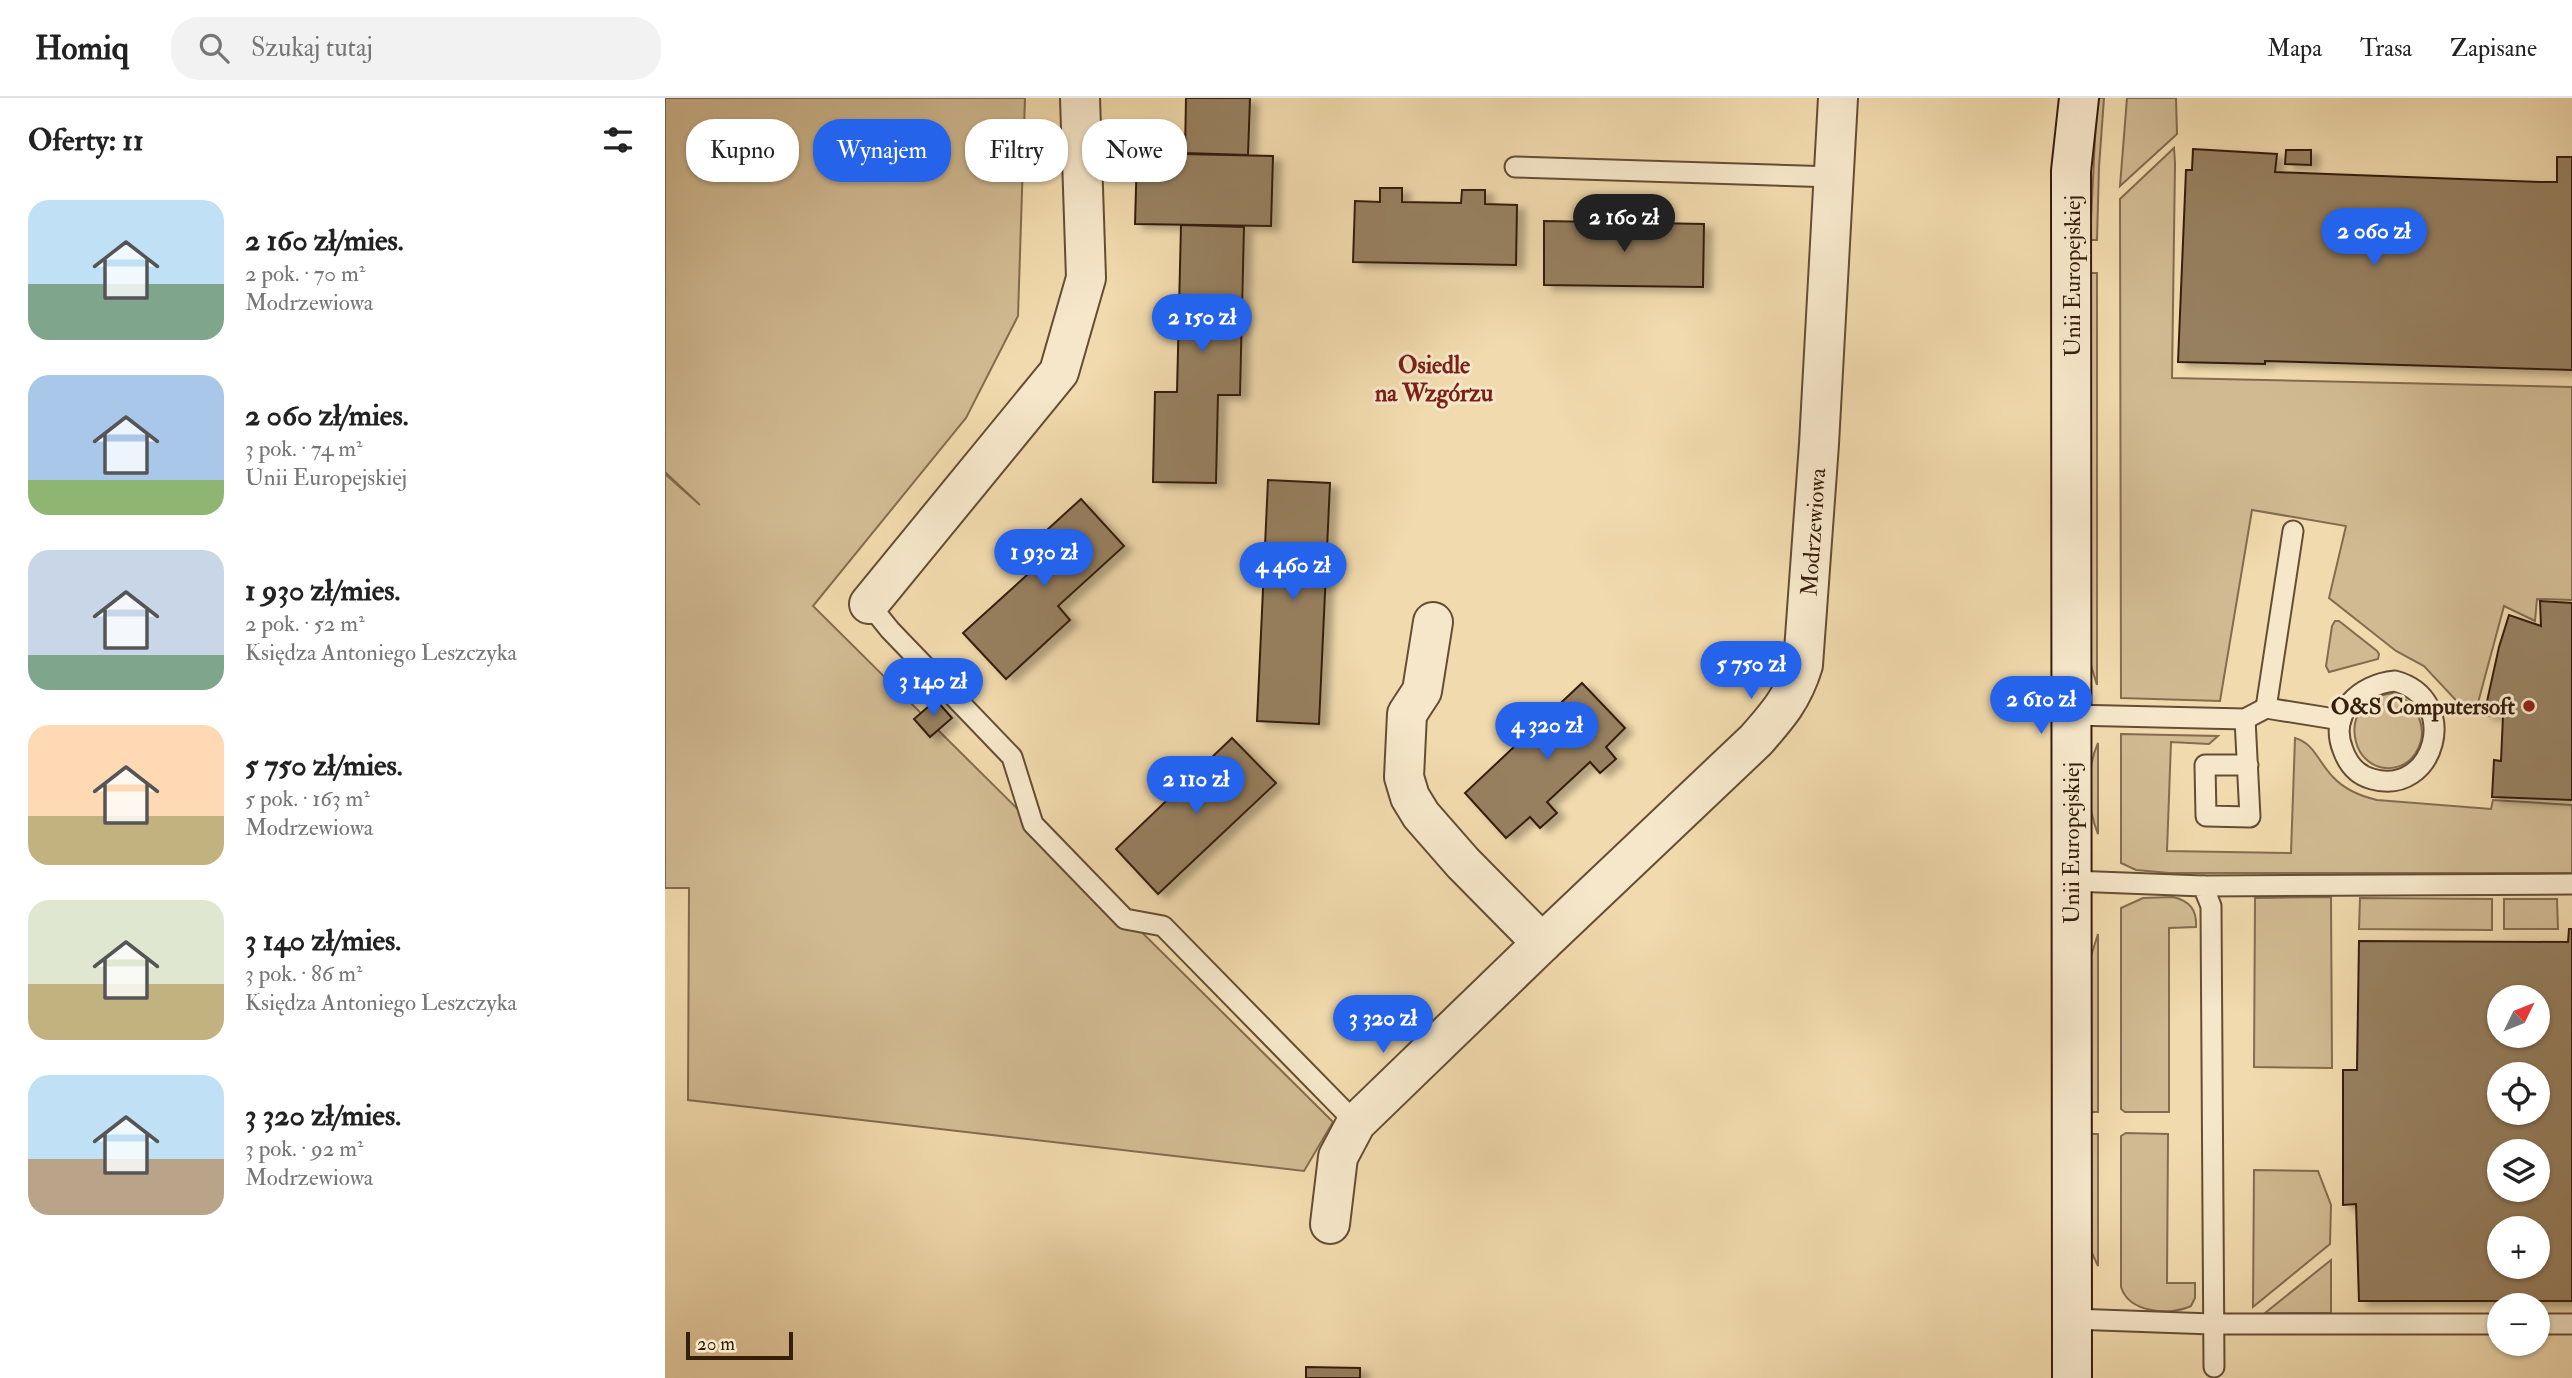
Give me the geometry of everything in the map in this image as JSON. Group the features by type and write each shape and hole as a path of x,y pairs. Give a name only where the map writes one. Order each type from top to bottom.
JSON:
{"street":[{"path":"869,604 1059,372 1086,278 1080,98"},
{"name":"Modrzewiowa","path":"1330,1224 1338,1157 1356,1123 1756,740 1782,712 1796,687 1803,665 1814,513 1838,98"},
{"name":"Unii Europejskiej","path":"2072,1378 2071,171 2079,98"},
{"path":"1433,622 1422,691 1407,714 1404,777 1410,797 1421,815 1463,863 1542,943"}],"lane":[{"path":"1515,167 1834,177"},
{"path":"2266,708 2293,531"},
{"path":"869,604 890,630 1012,757 1033,824 1125,919 1163,926 1356,1123"},
{"path":"2395,681 2416,691 2433,712 2434,744 2424,763 2415,771 2395,781 2375,780 2363,776 2346,759 2341,746 2341,720 2350,701 2371,686 2395,681"},
{"path":"2071,715 2245,719 2266,708 2341,720"},
{"path":"2245,719 2248,765"},
{"path":"2071,881 2203,886 2572,884"},
{"path":"2203,886 2211,906 2214,1367"},
{"path":"2072,1319 2212,1324 2487,1324"},
{"path":"2550,1324 2572,1324"}],"shaded area":[{"path":"665,98 1025,98 1024,119 965,119 965,182 1022,182 1018,316 966,418 813,606 1333,1122 1304,1171 688,1100 689,888 665,888 665,474 700,505 665,472"},
{"path":"2097,98 2104,98 2097,240 2090,240"},
{"path":"2127,98 2176,98 2177,134 2120,186"},
{"path":"2174,148 2172,378 2572,387 2572,600 2537,599 2535,621 2504,606 2475,714 2465,710 2424,666 2396,651 2329,598 2346,526 2252,510 2220,701 2121,698 2120,199"},
{"path":"2090,273 2097,273 2097,685 2090,662"},
{"path":"2335,621 2339,621 2377,651 2378,659 2329,672 2326,666"},
{"path":"2392,693 2414,709 2419,718 2422,735 2420,745 2408,762 2382,768 2366,759 2360,752 2354,732 2355,724 2357,716 2367,703"},
{"path":"2121,734 2218,736 2209,744 2171,742 2167,851 2291,853 2295,738 2312,749 2328,772 2343,786 2377,800 2491,809 2493,800 2572,805 2572,873 2169,873 2136,870 2121,863"},
{"path":"2098,743 2098,834 2089,788 2091,765"},
{"path":"2173,897 2191,907 2196,927 2169,928 2169,1112 2125,1112 2121,1109 2121,908 2143,898"},
{"path":"2331,897 2332,1068 2254,1067 2255,898"},
{"path":"2360,898 2492,899 2492,930 2359,929"},
{"path":"2504,899 2557,899 2558,929 2504,929"},
{"path":"2098,934 2098,1112 2091,1112 2091,956"},
{"path":"2126,1133 2168,1134 2167,1283 2195,1283 2195,1298 2191,1306 2172,1311 2151,1310 2132,1302 2121,1287 2121,1136"},
{"path":"2091,1134 2098,1134 2098,1266 2091,1251"},
{"path":"2254,1170 2318,1171 2331,1205 2330,1244 2253,1307"},
{"path":"2331,1260 2331,1313 2265,1313"}],"building":[{"path":"1186,98 1250,98 1248,155 1187,153"},
{"path":"2193,149 2277,154 2275,172 2540,182 2557,182 2557,157 2572,157 2572,370 2265,361 2265,364 2178,362 2186,170 2192,170"},
{"path":"2286,150 2311,150 2311,165 2285,164"},
{"path":"1187,154 1273,156 1271,226 1135,224 1136,182 1187,182"},
{"path":"1380,188 1402,188 1402,202 1461,203 1462,190 1485,190 1485,204 1517,205 1516,265 1353,262 1355,201 1380,202"},
{"path":"1544,221 1704,224 1703,287 1544,285"},
{"path":"1181,225 1244,227 1240,395 1218,395 1216,483 1153,482 1155,392 1177,392"},
{"path":"1268,480 1330,483 1319,724 1257,721"},
{"path":"1081,499 1124,546 1058,606 1070,620 1006,679 963,633 1027,575 1014,560"},
{"name":"O&S Computersoft","path":"2540,601 2572,603 2572,800 2492,797 2494,760 2501,761 2503,716 2484,715 2499,647 2509,615 2541,626"},
{"path":"1582,683 1625,728 1606,747 1616,759 1600,773 1590,762 1547,802 1557,813 1540,828 1530,817 1506,838 1465,793"},
{"path":"936,700 952,718 930,737 914,719"},
{"path":"1232,738 1276,783 1158,894 1116,849"},
{"path":"2569,929 2572,929 2572,1301 2550,1301 2550,1293 2487,1293 2487,1301 2359,1301 2356,1204 2343,1205 2343,1070 2357,1070 2359,941 2568,942"},
{"path":"1306,1367 1360,1368 1360,1378 1306,1378"}],"place":[{"name":"O&S Computersoft","path":"2529,706"}],"district":[{"name":"Osiedle na Wzgórzu","path":"1434,379"}]}
